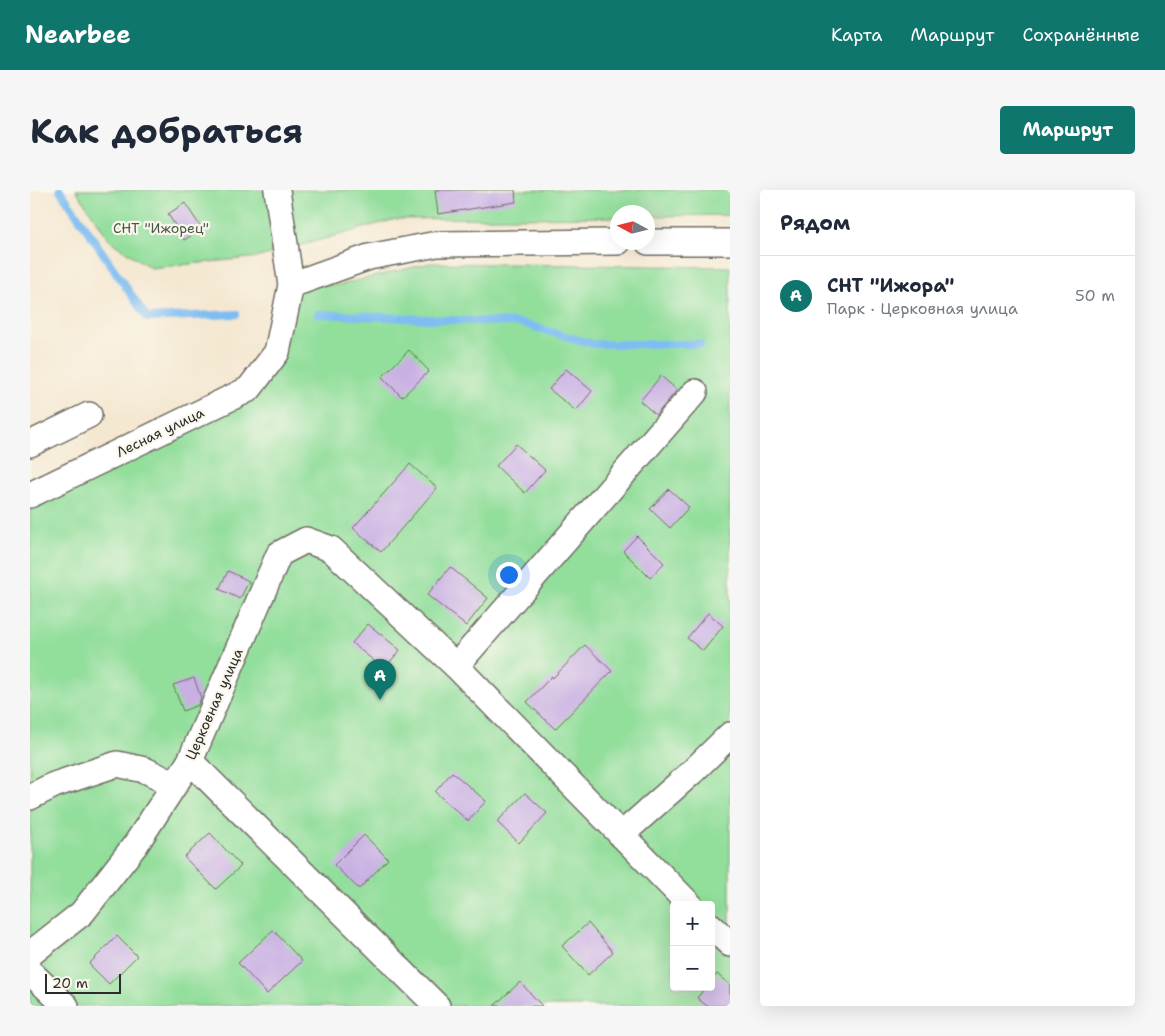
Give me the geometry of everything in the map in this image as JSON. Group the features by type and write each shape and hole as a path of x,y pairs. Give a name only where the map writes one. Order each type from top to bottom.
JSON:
{"street":[{"path":"277,190 291,285 368,257 437,244 610,242"},
{"path":"655,242 730,242"},
{"name":"Лесная улица","path":"30,495 249,389 277,352 291,285"},
{"path":"686,901 456,666 696,392"},
{"path":"30,444 89,415"},
{"name":"Церковная улица","path":"30,954 82,913 136,844 190,760 279,554 306,540 331,550 456,666"},
{"path":"620,835 692,772 730,735"},
{"path":"190,760 437,1006"},
{"path":"30,797 54,785 117,764 145,770 174,784"},
{"path":"715,930 730,944"},
{"path":"30,972 66,1006"}],"green space":[{"name":"СНТ \"Ижорец\"","path":"76,190 730,190 730,215 655,216 655,205 610,205 610,217 396,219 259,257 151,268 110,241"},
{"path":"430,263 730,267 730,1006 30,1006 30,495 249,389 291,285 339,285"}],"building":[{"path":"435,190 515,190 516,202 438,214"},
{"path":"185,203 202,229 184,240 168,214"},
{"path":"409,350 429,371 402,397 382,377"},
{"path":"566,369 592,391 576,411 549,389"},
{"path":"661,376 677,390 656,415 640,401"},
{"path":"516,444 545,470 525,493 496,466"},
{"path":"410,464 437,488 381,552 353,528"},
{"path":"669,489 689,507 670,528 650,509"},
{"path":"637,536 664,563 650,578 623,551"},
{"path":"450,567 488,598 466,626 427,595"},
{"path":"228,571 249,581 240,599 219,589"},
{"path":"708,613 723,626 703,651 687,638"},
{"path":"368,624 400,650 384,669 352,643"},
{"path":"585,645 612,671 555,729 527,702"},
{"path":"194,678 201,698 198,705 183,711 173,685"},
{"path":"452,772 486,801 468,821 435,792"},
{"path":"525,793 547,813 519,843 497,822"},
{"path":"210,833 241,866 216,889 184,857"},
{"path":"364,835 388,859 359,889 334,865"},
{"path":"588,923 613,952 588,975 562,946"},
{"path":"273,930 302,961 267,994 238,963"},
{"path":"117,936 137,956 109,984 89,964"},
{"path":"717,974 730,985 730,1006 707,1006 697,998 703,991 715,991 715,976"},
{"path":"520,982 542,1006 494,1006"}],"waterway":[{"path":"60,190 147,318 236,314"},
{"path":"318,314 520,323 593,344 700,344"}],"place":[{"name":"СНТ \"Ижора\"","path":"380,700"}]}
